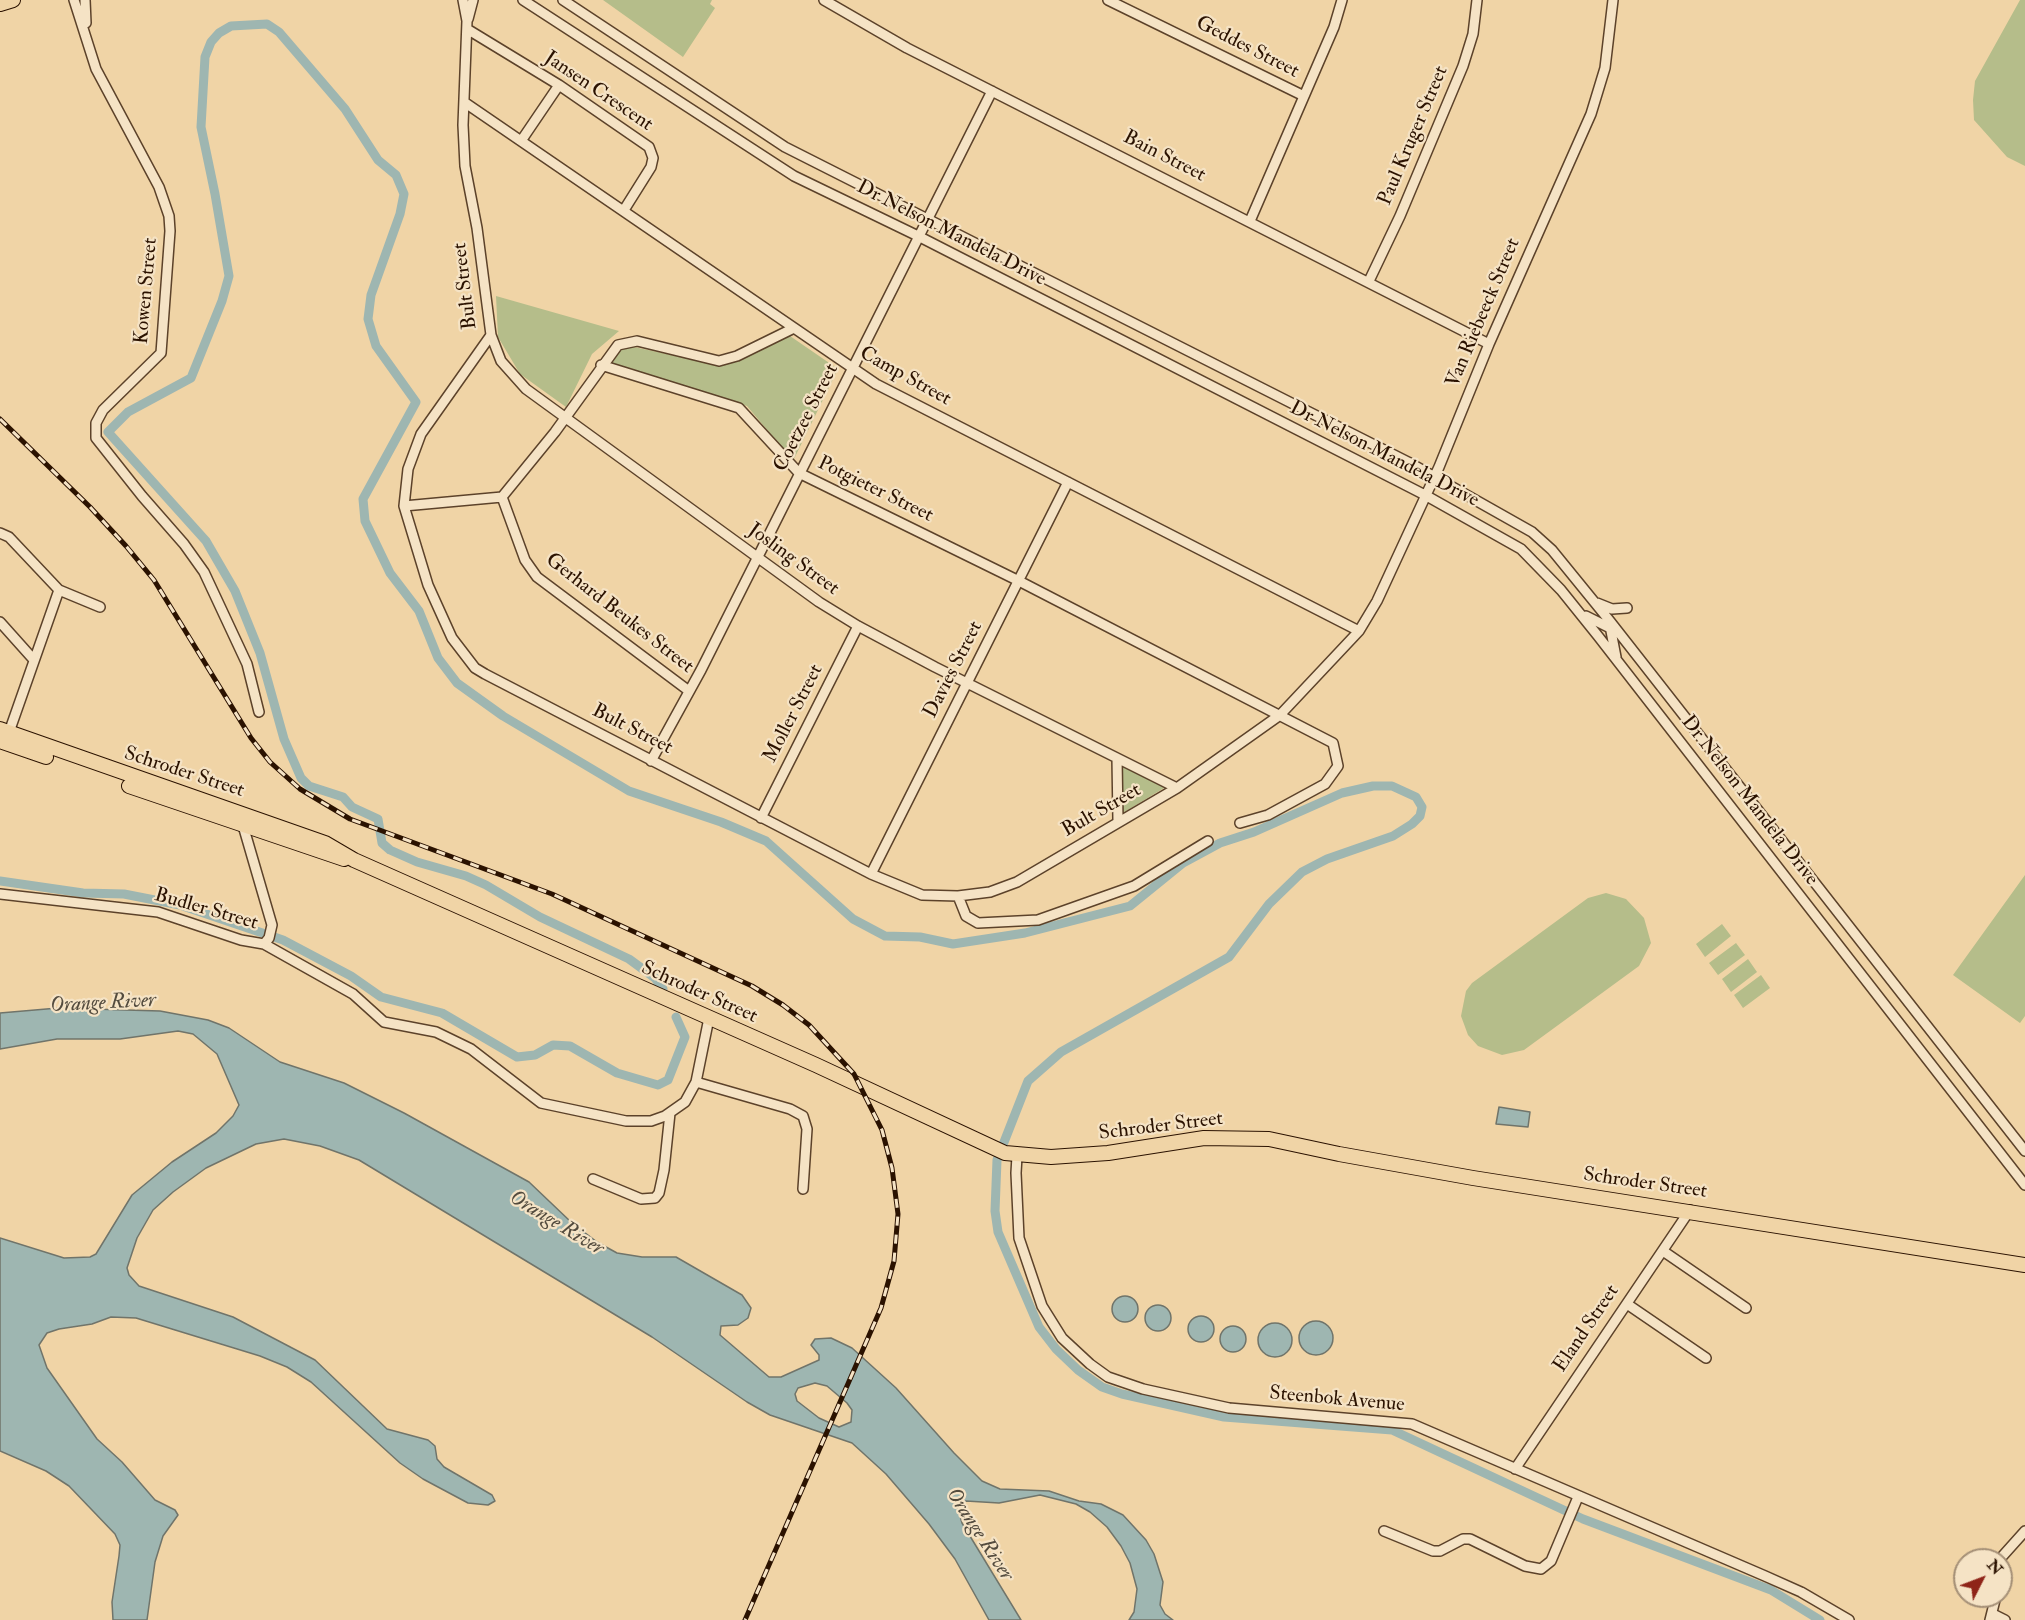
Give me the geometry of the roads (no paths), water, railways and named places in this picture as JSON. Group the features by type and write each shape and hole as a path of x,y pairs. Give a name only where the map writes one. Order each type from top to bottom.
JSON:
{"highway":[{"path":"0,4 13,0"},
{"name":"Schroder Street","path":"4,736 241,818 338,858 354,860 883,1096 1005,1153 1051,1157 1108,1154 1204,1138 1269,1138 1340,1154 1473,1178 1690,1210 2024,1264"}],"street":[{"name":"Kowen Street","path":"74,0 99,76 159,188 169,216 170,231 161,353 103,410 96,423 96,438 184,544 204,572 247,664 259,712"},
{"name":"Kowen Street","path":"86,0 86,31"},
{"name":"Bult Street","path":"463,0 467,25"},
{"name":"Bult Street","path":"473,0 467,25 464,102 465,166 477,228 491,335 421,435 408,469 404,506 413,540 441,617 452,638 475,668 871,874 922,895 958,897 990,892 1017,882 1177,788 1280,715 1359,631"},
{"name":"Dr Nelson Mandela Drive","path":"523,0 770,162 1425,495 1521,549 1547,573 1579,612 2025,1185"},
{"name":"Dr Nelson Mandela Drive","path":"563,0 777,143 1434,477 1532,532 1552,550 1594,602 2025,1151"},
{"name":"Bain Street","path":"824,0 907,48 1489,344"},
{"name":"Geddes Street","path":"1108,0 1126,4 1304,96"},
{"path":"1250,221 1334,27 1342,0"},
{"name":"Paul Kruger Street","path":"1369,281 1400,216 1463,66 1473,34 1477,0"},
{"name":"Van Riebeeck Street","path":"1359,631 1377,601 1434,477 1489,344 1591,114 1605,68 1613,0"},
{"name":"Jansen Crescent","path":"467,25 641,140 651,151 651,167 624,210"},
{"path":"521,141 559,86"},
{"name":"Coetzee Street","path":"651,761 689,692 992,91"},
{"name":"Camp Street","path":"464,102 852,369 885,389 1359,631"},
{"path":"404,506 502,497 565,418 613,349 629,341 721,360 737,356 794,328"},
{"name":"Josling Street","path":"491,335 498,357 508,371 526,388 819,602 858,626 1177,788"},
{"name":"Potgieter Street","path":"601,365 739,408 799,473 1019,581 1332,742 1337,755 1336,772 1318,789 1268,815 1240,823"},
{"name":"Davies Street","path":"871,874 1068,482"},
{"name":"Gerhard Beukes Street","path":"502,497 525,560 537,577 689,692"},
{"path":"0,533 9,537 59,590 100,607"},
{"path":"4,736 59,590"},
{"path":"1594,602 1612,609 1627,608"},
{"path":"1579,612 1612,627 1617,662"},
{"path":"0,622 34,660"},
{"name":"Moller Street","path":"761,818 858,626"},
{"path":"1117,758 1118,821"},
{"name":"Budler Street","path":"0,894 158,912 241,940 268,937 241,818"},
{"path":"958,897 966,916 978,923 1038,920 1134,886 1208,841"},
{"path":"268,937 353,994 384,1022 436,1032 471,1049 541,1103 626,1121 651,1121 670,1113 685,1102 696,1082 709,1018"},
{"path":"696,1082 803,1116 807,1129 803,1189"},
{"path":"593,1179 641,1199 654,1198 659,1193 664,1170 670,1113"},
{"name":"Steenbok Avenue","path":"1005,1153 1016,1173 1020,1238 1042,1306 1054,1328 1067,1344 1108,1377 1143,1389 1229,1408 1402,1422 1801,1592 1849,1620"},
{"name":"Eland Street","path":"1515,1469 1690,1210"},
{"path":"1663,1251 1746,1308"},
{"path":"1627,1304 1706,1358"},
{"path":"1384,1531 1433,1551 1440,1551 1462,1539 1470,1539 1525,1566 1543,1569 1551,1561 1578,1497"},
{"path":"2009,1548 2025,1531"},
{"path":"1991,1617 2006,1620"}],"water":[{"name":"Orange River","path":"58,1008 160,1011 208,1020 229,1028 280,1062 344,1083 404,1113 529,1182 571,1222 597,1242 617,1253 642,1257 676,1257 742,1295 751,1308 748,1318 738,1325 721,1326 720,1335 769,1377 781,1377 819,1360 819,1355 811,1345 815,1339 831,1338 852,1348 896,1388 982,1481 1000,1489 1049,1491 1079,1501 1101,1504 1123,1515 1146,1540 1154,1554 1163,1582 1160,1605 1165,1614 1173,1620 1129,1620 1134,1612 1137,1589 1130,1563 1121,1546 1107,1527 1090,1512 1076,1504 1040,1495 999,1503 966,1501 957,1505 962,1523 1021,1620 989,1620 955,1559 929,1524 886,1474 852,1443 770,1415 747,1402 652,1337 359,1160 320,1146 284,1139 256,1144 206,1168 173,1192 153,1210 137,1238 127,1268 129,1275 139,1286 233,1317 315,1360 387,1429 428,1440 435,1446 437,1459 444,1467 492,1495 495,1501 488,1505 468,1503 423,1479 400,1463 311,1382 287,1367 260,1356 136,1318 111,1317 92,1324 59,1329 47,1333 39,1345 47,1368 97,1439 122,1462 155,1500 175,1510 178,1515 163,1536 155,1562 147,1620 113,1620 112,1602 120,1545 115,1534 69,1486 46,1471 0,1451 0,1238 64,1258 90,1257 96,1254 132,1195 172,1162 216,1133 233,1116 239,1105 217,1054 193,1034 178,1031 120,1039 57,1039 0,1049 0,1013","holes":["815,1383 827,1386 852,1410 851,1422 839,1427 819,1418 797,1401 795,1394 798,1388"]},
{"path":"1499,1107 1530,1112 1528,1127 1496,1124"},
{"path":"1125,1296 1134,1300 1138,1309 1134,1318 1125,1322 1116,1318 1112,1309 1116,1300"},
{"path":"1158,1305 1167,1309 1171,1318 1167,1327 1158,1331 1149,1327 1145,1318 1149,1309"},
{"path":"1201,1316 1210,1320 1214,1329 1210,1338 1201,1342 1192,1338 1188,1329 1192,1320"},
{"path":"1316,1321 1328,1326 1333,1338 1328,1350 1316,1355 1304,1350 1299,1338 1304,1326"},
{"path":"1275,1323 1287,1328 1292,1340 1287,1352 1275,1357 1263,1352 1258,1340 1263,1328"},
{"path":"1233,1326 1242,1330 1246,1339 1242,1348 1233,1352 1224,1348 1220,1339 1224,1330"}],"waterway":[{"path":"663,989 655,978 629,959 540,917 486,885 466,876 417,862 390,850 382,843 378,819 352,807 343,797 309,786 301,778 284,739 260,653 235,591 206,541 108,432 128,412 191,378 222,301 229,276 201,127 205,57 211,42 219,33 231,26 267,24 279,32 345,109 378,160 396,175 404,194 400,214 371,295 368,319 376,346 416,402 363,499 365,521 390,573 419,611 438,658 457,683 503,716 629,791 721,822 766,841 853,919 885,936 920,937 953,944 1025,933 1130,906 1183,863 1220,843 1254,832 1342,793 1373,786 1392,786 1416,797 1422,807 1420,816 1412,824 1393,836 1327,859 1302,872 1269,904 1229,957 1061,1052 1028,1081 997,1160 995,1211 998,1232 1039,1327 1056,1349 1078,1370 1102,1387 1122,1394 1224,1417 1392,1430 1583,1519 1771,1590 1820,1620"},
{"path":"0,881 83,893 124,894 180,905 283,940 351,976 381,997 442,1013 517,1057 535,1055 553,1045 570,1046 617,1073 658,1085 668,1080 685,1037 676,1017"}],"railway":[{"path":"0,419 90,507 154,580 251,738 270,762 300,789 350,819 552,894 752,986 783,1005 809,1025 854,1074 882,1130 892,1168 898,1214 894,1261 881,1308 745,1620"}]}
